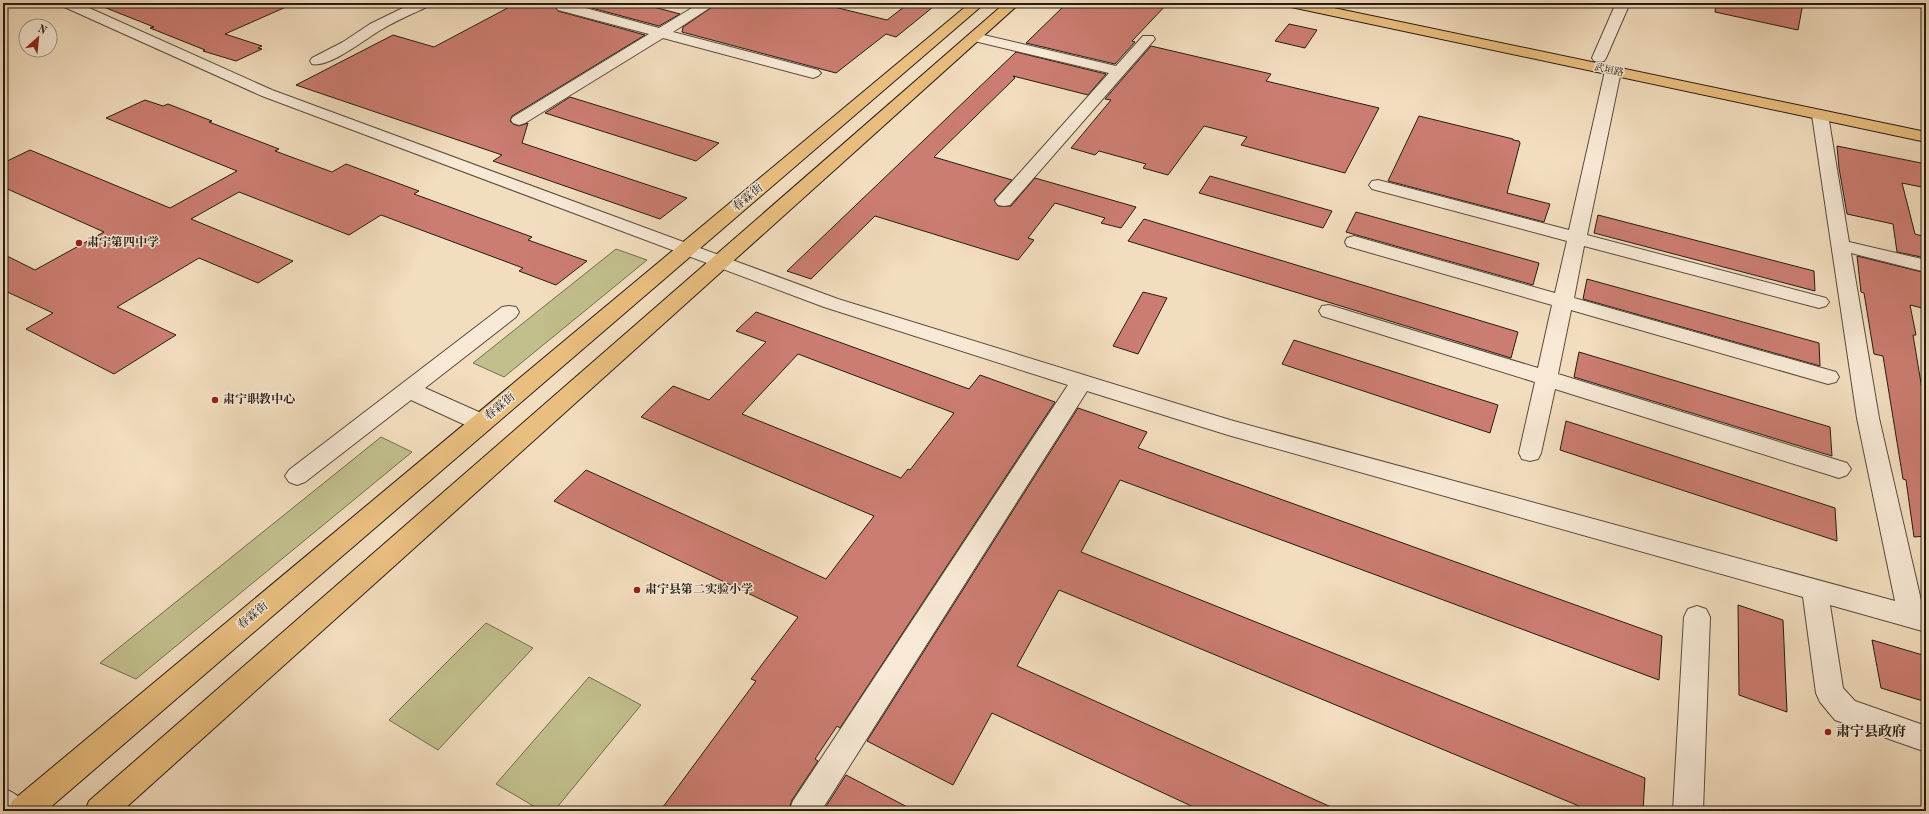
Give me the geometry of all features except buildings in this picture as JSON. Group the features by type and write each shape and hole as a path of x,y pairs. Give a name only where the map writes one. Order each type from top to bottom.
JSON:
{"main road":[{"name":"春霖街","path":"23,811 978,3"},
{"path":"102,811 1013,3"},
{"name":"武垣路","path":"1291,3 1926,126"},
{"name":"武垣路","path":"1335,3 1606,64 1820,115 1926,137"}],"street":[{"path":"67,3 267,93 830,303 1235,430 1919,620"},
{"path":"317,61 348,45 375,27 424,3"},
{"path":"560,3 563,7 813,73"},
{"path":"519,120 710,3"},
{"path":"1530,453 1577,238 1606,64 1623,3"},
{"path":"975,37 1119,71"},
{"path":"1004,201 1148,38"},
{"path":"1820,115 1868,418 1919,620"},
{"path":"1378,185 1819,302"},
{"path":"1354,242 1828,377"},
{"path":"1840,245 1926,266"},
{"path":"1329,311 1839,469"},
{"path":"297,476 509,312"},
{"path":"804,811 1082,382"},
{"path":"409,390 482,423"},
{"path":"1815,590 1830,693 1845,711 1926,739"},
{"path":"1688,811 1697,617"},
{"path":"3,803 14,811"}],"shaded area":[{"path":"616,249 647,260 504,377 473,363"},
{"path":"381,437 412,452 136,679 100,663"},
{"path":"486,623 533,648 438,750 389,720"},
{"path":"589,677 641,705 554,811 542,811 496,784"}],"place":[{"name":"肃宁第四中学","path":"79,243"},
{"name":"肃宁职教中心","path":"215,400"},
{"name":"肃宁县第二实验小学","path":"637,590"},
{"name":"肃宁县政府","path":"1828,732"}]}
